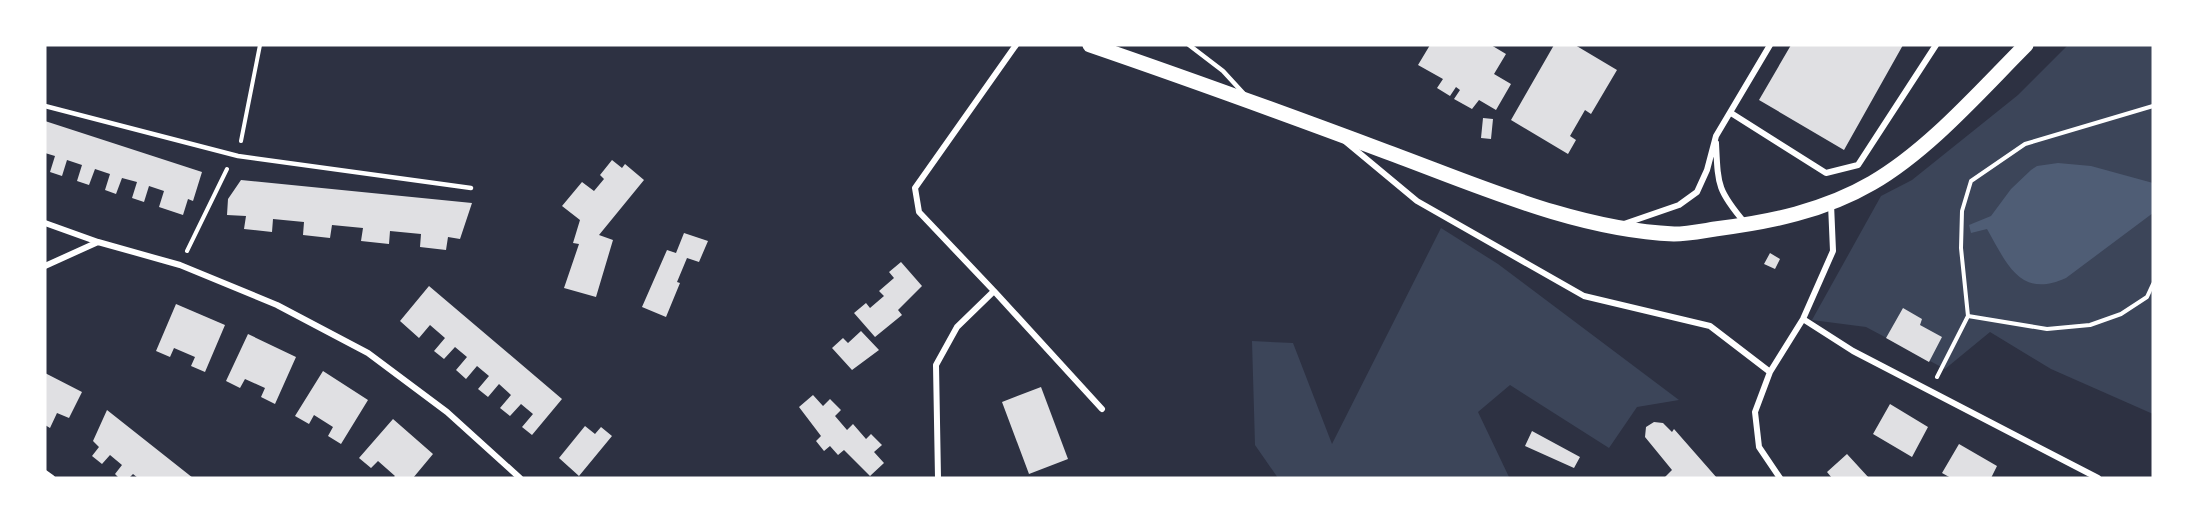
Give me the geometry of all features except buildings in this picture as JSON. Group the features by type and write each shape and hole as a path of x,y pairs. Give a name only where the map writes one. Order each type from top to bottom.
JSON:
{"main road":[{"path":"1089,45 1251,101 1513,199 1614,227 1676,234 1747,225 1802,213 1831,203 1873,182 1914,153 2026,45"}],"street":[{"path":"1016,45 915,188 919,212 1102,409"},
{"path":"1614,227 1679,205 1697,192 1707,170 1716,136 1770,45"},
{"path":"1731,113 1826,173 1858,165 1936,45"},
{"path":"1334,132 1417,201 1584,296 1710,326 1770,372"},
{"path":"1716,136 1718,184 1747,225"},
{"path":"1780,478 1759,447 1755,412 1770,372 1803,319 1833,251 1831,203"},
{"path":"45,223 98,242 180,265 278,305 368,353 447,412 520,478"},
{"path":"45,266 98,242"},
{"path":"938,478 936,365 957,327 994,291"},
{"path":"1803,319 1853,351 2098,478"},
{"path":"45,473 52,478"}],"lane":[{"path":"1189,45 1223,70 1251,101"},
{"path":"45,106 238,156 471,188"}],"path":[{"path":"238,156 260,45"},
{"path":"1930,392 1968,316 1961,248 1962,211 1971,181 2025,144 2153,106"},
{"path":"180,265 224,173"},
{"path":"1968,316 2047,329 2090,325 2121,314 2147,297 2153,284"}],"shaded area":[{"path":"2068,45 2153,45 2153,414 2051,369 1990,332 1945,369 1866,327 1812,320 1881,196 1912,180 2018,95"},
{"path":"2058,163 2091,166 2153,183 2153,213 2066,278 2037,284 2017,275 2001,254 1987,229 1971,233 1969,225 1991,216 2011,189 2031,170 2037,166"},
{"path":"1441,228 1498,264 1679,400 1637,407 1609,448 1510,385 1478,412 1509,477 1512,478 1278,478 1255,445 1252,341 1293,343 1332,444"}]}
